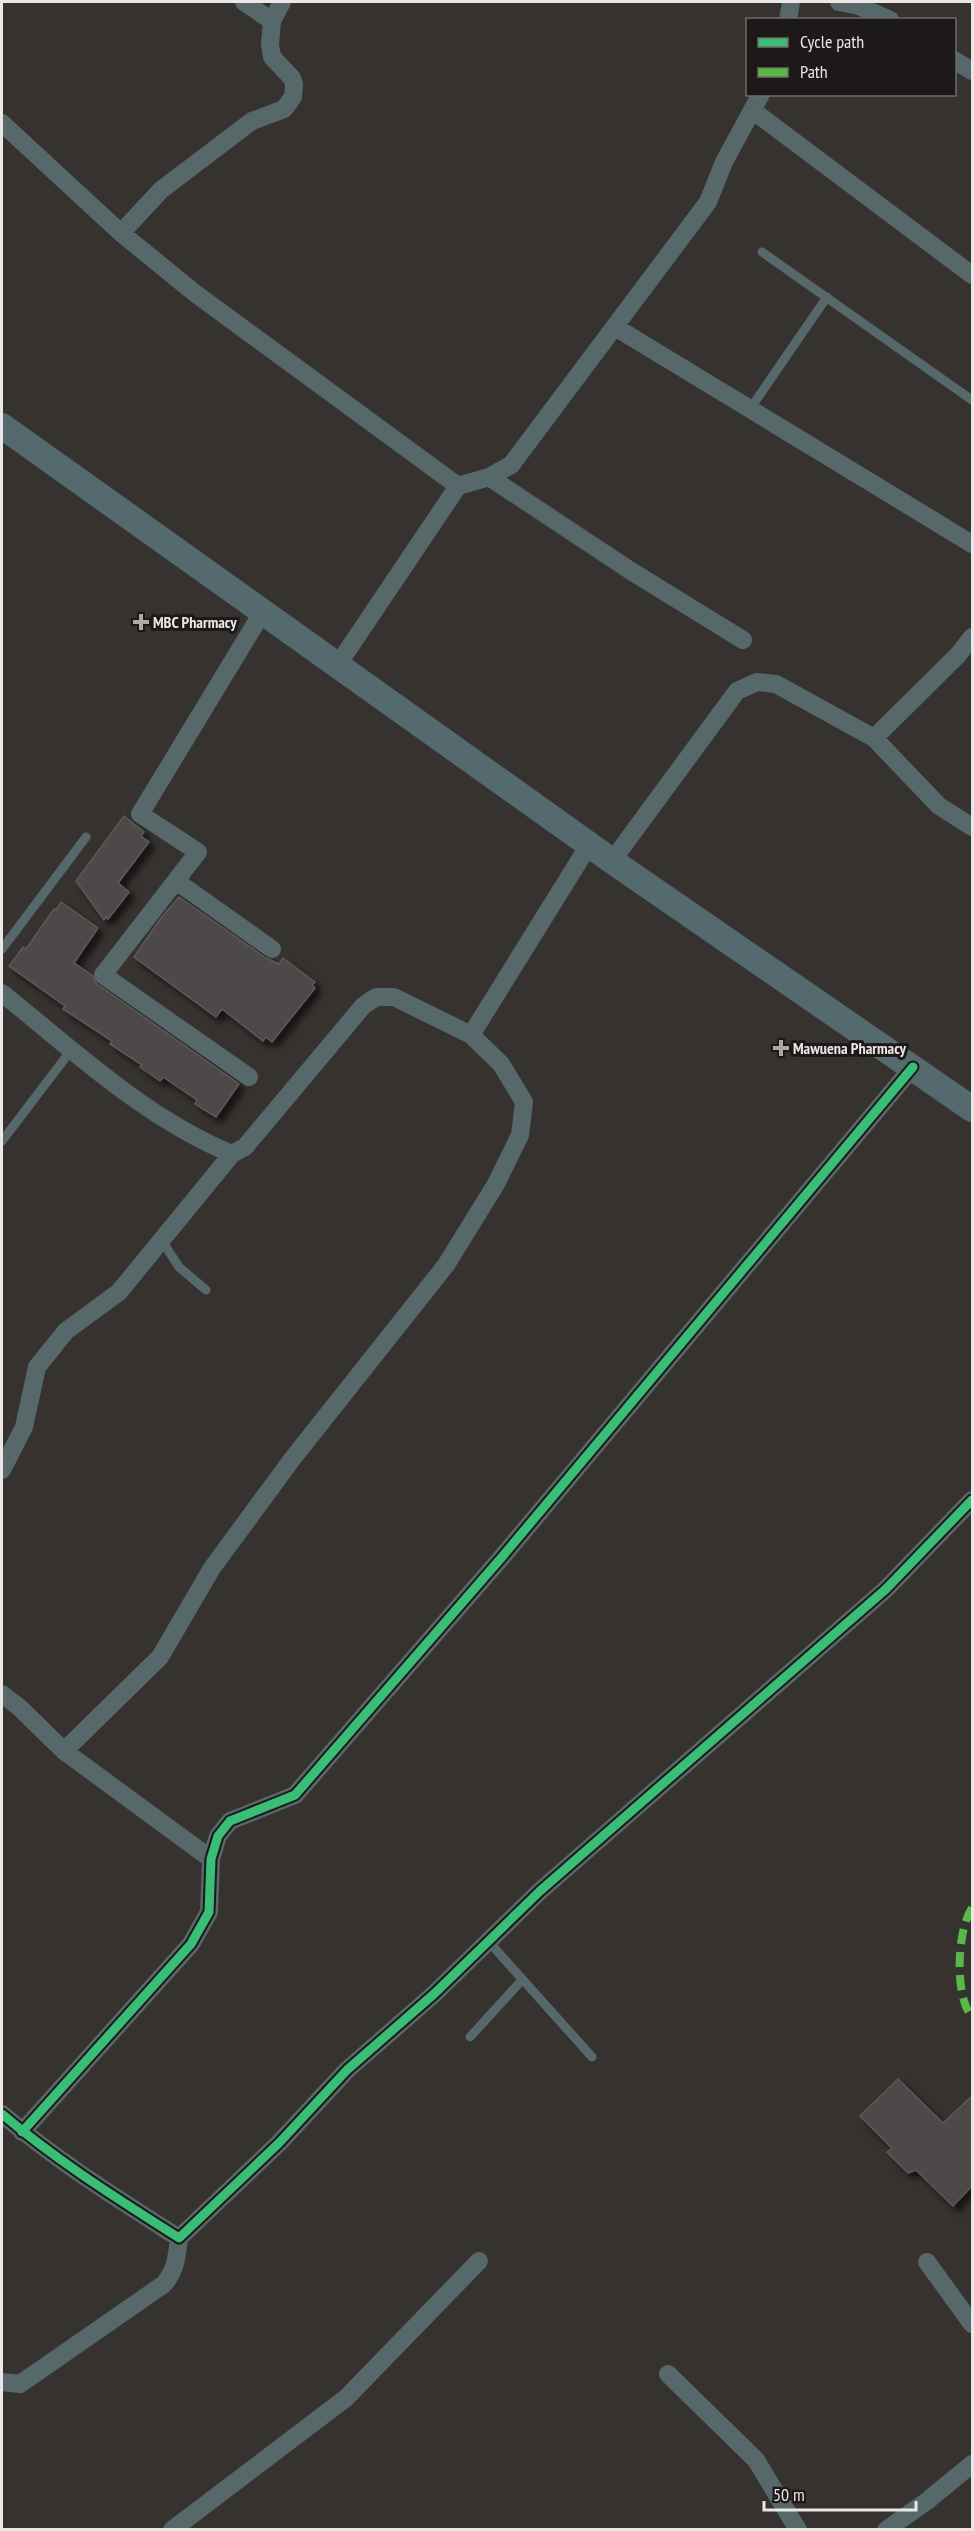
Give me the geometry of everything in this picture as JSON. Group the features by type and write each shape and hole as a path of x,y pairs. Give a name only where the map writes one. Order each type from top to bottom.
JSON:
{"main road":[{"path":"2,426 612,861 972,1109"}],"street":[{"path":"244,2 272,21"},
{"path":"121,232 161,190 252,122 284,110 293,97 294,84 292,78 272,57 272,21 282,2"},
{"path":"788,18 791,2"},
{"path":"839,2 859,6 886,18"},
{"path":"956,61 972,71"},
{"path":"337,666 458,486 489,477 511,465 615,327 708,201 724,162 756,102 972,275"},
{"path":"2,123 121,232 196,294 458,486"},
{"path":"615,327 972,544"},
{"path":"489,477 631,572 743,640"},
{"path":"249,1077 103,975 198,852 140,814 262,613"},
{"path":"874,738 958,655 972,637"},
{"path":"612,861 737,691 757,682 776,684 874,738 939,806 972,827"},
{"path":"471,1035 590,845"},
{"path":"176,881 272,949"},
{"path":"2,993 141,1104 203,1142 232,1154"},
{"path":"2,1470 24,1427 37,1367 66,1331 79,1319 109,1301 162,1242 232,1154 245,1147 363,1006 376,997 394,997 471,1035 501,1064 524,1101 520,1135 496,1184 446,1265 293,1458 212,1568 160,1657 64,1751"},
{"path":"22,2132 191,1944 208,1912 211,1858 218,1836 230,1821 295,1795 510,1548 913,1067"},
{"path":"2,2382 20,2384 164,2284 171,2275 176,2262 179,2238 279,2143 347,2070 489,1942 540,1891 886,1589 972,1500"},
{"path":"2,1694 20,1708 64,1751 211,1858"},
{"path":"2,2114 22,2132 108,2193 179,2238"},
{"path":"172,2529 346,2398 479,2261"},
{"path":"927,2262 972,2324"},
{"path":"668,2374 756,2460 798,2529"},
{"path":"886,2529 927,2501 972,2464"}],"lane":[{"path":"762,252 972,400"},
{"path":"750,409 827,297"},
{"path":"2,949 86,837"},
{"path":"2,1141 72,1049"},
{"path":"162,1242 179,1267 206,1290"},
{"path":"489,1942 592,2057"},
{"path":"470,2037 522,1980"}],"building":[{"path":"124,816 144,832 141,836 149,842 118,883 129,892 108,919 106,917 104,920 76,881"},
{"path":"179,897 266,958 279,964 283,958 315,982 312,985 315,988 272,1042 266,1037 263,1041 222,1009 216,1017 134,957 161,918"},
{"path":"61,902 98,928 74,963 92,975 97,984 239,1084 216,1117 195,1104 197,1100 163,1077 160,1081 140,1067 142,1065 110,1044 112,1041 63,1009 65,1006 9,966 23,947 26,949"},
{"path":"898,2079 943,2123 972,2096 972,2186 953,2206 916,2170 908,2173 887,2152 892,2148 860,2116"}],"marked path":[{"path":"972,1908 963,1931 960,1963 962,1994 972,2017"}],"cycle path":[{"path":"22,2132 191,1944 209,1912 211,1859 218,1836 230,1821 295,1795 502,1557 913,1067"},
{"path":"2,2114 66,2164 179,2238 279,2143 347,2070 434,1994 540,1891 886,1589 972,1500"}],"place":[{"name":"MBC Pharmacy","path":"141,622"},
{"name":"Mawuena Pharmacy","path":"781,1048"}]}
